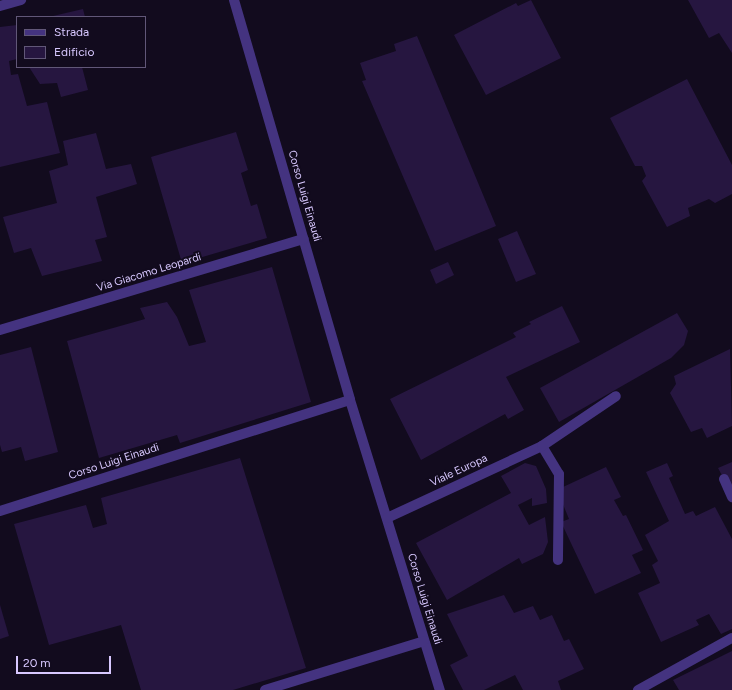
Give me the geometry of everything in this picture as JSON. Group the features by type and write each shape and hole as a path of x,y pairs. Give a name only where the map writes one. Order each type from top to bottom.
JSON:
{"street":[{"path":"0,6 21,0"},
{"name":"Corso Luigi Einaudi","path":"234,0 350,400 440,690"},
{"name":"Via Giacomo Leopardi","path":"0,330 304,239"},
{"name":"Viale Europa","path":"387,518 542,446 616,396"},
{"name":"Corso Luigi Einaudi","path":"0,511 350,400"},
{"path":"542,446 558,474 558,560"},
{"path":"724,479 732,498"},
{"path":"638,690 732,638"},
{"path":"265,690 424,641"}],"building":[{"path":"531,0 561,58 486,95 454,35 516,3 518,6"},
{"path":"688,0 732,0 732,53 719,33 709,38"},
{"path":"83,9 85,16 53,16"},
{"path":"16,25 16,59 9,61 11,75 18,74 27,106 47,102 60,153 0,167 0,27"},
{"path":"417,36 496,226 435,251 362,81 366,80 360,63 396,51 394,44"},
{"path":"30,68 82,68 88,90 61,97 57,83 40,84"},
{"path":"687,79 732,165 732,194 715,203 709,199 688,208 690,216 667,227 642,181 646,176 642,166 635,166 610,118"},
{"path":"236,132 248,170 241,173 251,206 257,204 267,238 182,263 151,157"},
{"path":"96,133 106,169 131,164 137,184 96,197 107,237 95,240 102,261 42,276 31,248 14,253 3,217 57,203 49,171 68,165 63,141"},
{"path":"517,231 536,274 516,282 498,239"},
{"path":"448,262 454,275 436,284 430,270"},
{"path":"272,267 311,402 180,443 177,435 99,458 67,341 145,319 140,308 167,302 177,317 189,346 206,342 189,290"},
{"path":"562,306 580,342 506,377 524,410 508,419 505,414 421,460 390,399 516,337 513,333 531,324 529,322"},
{"path":"677,313 688,331 684,345 671,358 559,422 540,388"},
{"path":"31,347 58,452 25,461 21,447 2,452 0,445 0,355"},
{"path":"730,349 732,426 707,438 702,428 691,432 670,393 676,384 674,376"},
{"path":"240,458 306,668 233,690 141,690 121,625 49,645 14,524 86,505 93,528 107,524 101,498"},
{"path":"732,462 732,494 718,468"},
{"path":"525,463 536,466 546,489 547,503 532,506 532,498 518,505 529,525 545,517 548,542 543,554 522,564 519,558 447,600 416,543 511,493 501,476"},
{"path":"667,463 673,476 669,478 685,514 693,511 696,516 715,507 732,539 732,629 721,634 709,614 696,620 699,625 661,642 638,593 660,583 652,565 658,561 645,535 669,521 646,472"},
{"path":"606,467 621,497 614,500 623,516 626,515 643,550 632,555 641,573 595,594 561,522 569,519 562,502 563,487"},
{"path":"504,595 514,613 533,606 540,620 552,615 564,641 569,639 584,669 558,681 561,690 523,690 515,675 484,690 463,690 450,665 468,656 447,614"},
{"path":"0,605 9,636 0,639"},
{"path":"732,651 732,690 679,690 673,680"}]}
